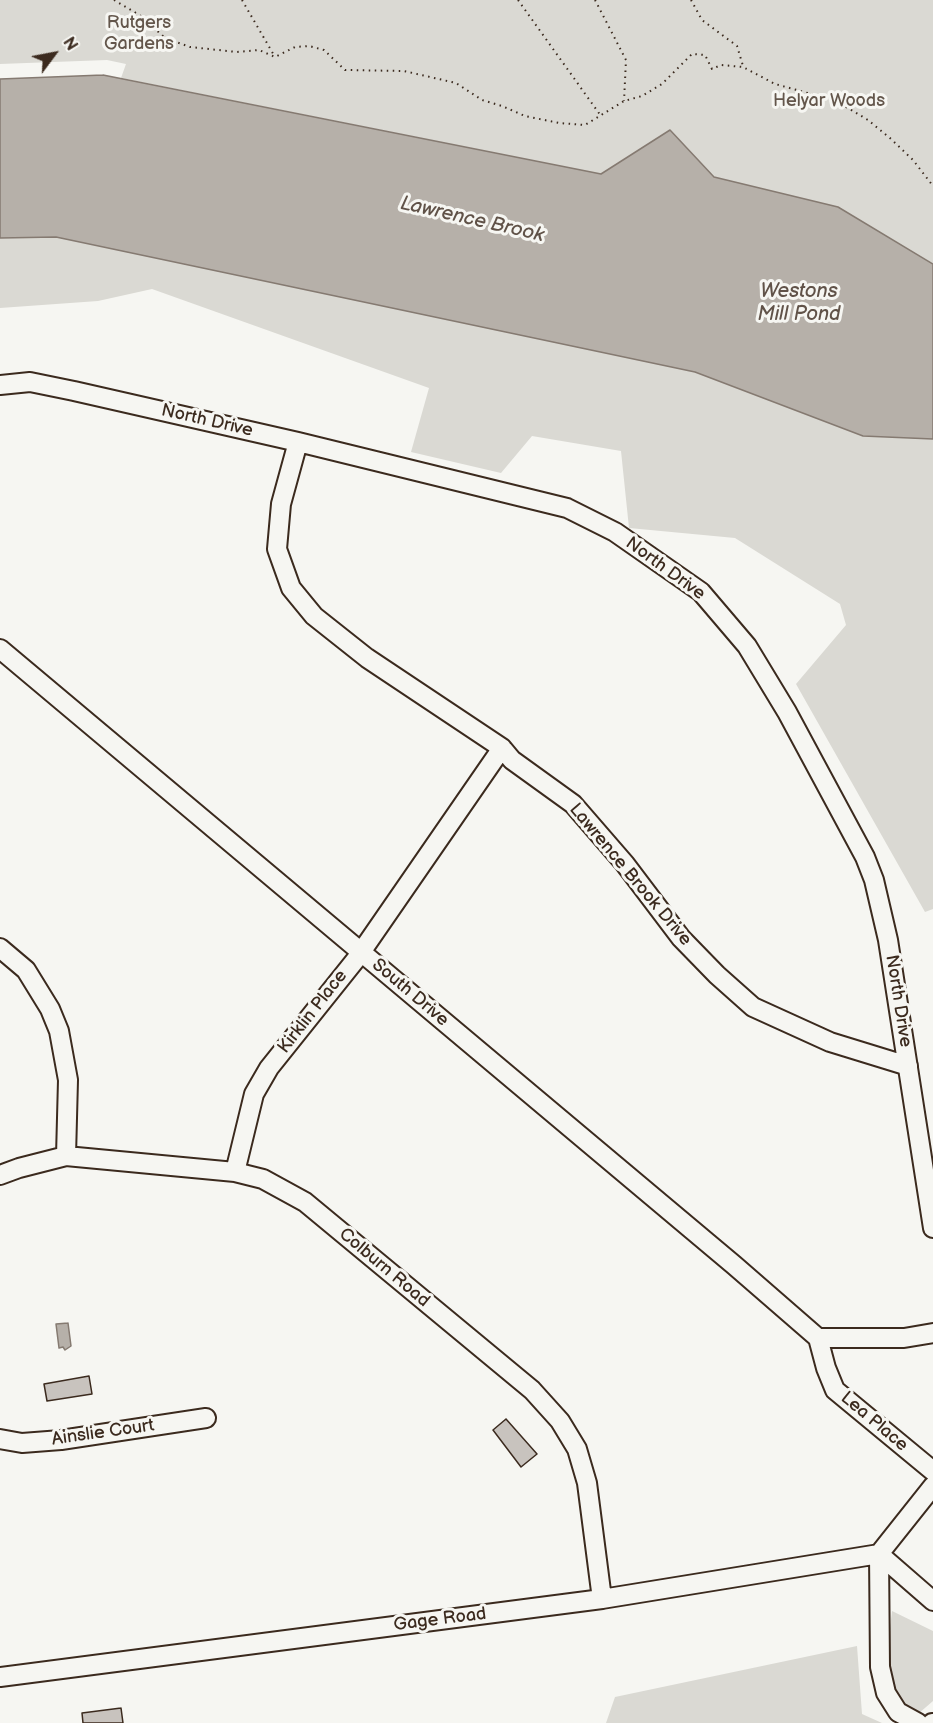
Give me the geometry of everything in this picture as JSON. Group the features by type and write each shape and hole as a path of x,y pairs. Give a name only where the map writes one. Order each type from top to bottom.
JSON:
{"street":[{"name":"North Drive","path":"0,385 30,382 298,442 567,508 615,532 701,592 747,646 787,712 865,857 874,880 888,940 933,1228"},
{"name":"Lawrence Brook Drive","path":"298,442 281,504 277,549 291,588 314,616 367,658 502,748 512,760 573,804 625,864 681,938 717,975 753,1007 830,1042 908,1066"},
{"name":"South Drive","path":"0,649 725,1257 818,1338"},
{"name":"Kirklin Place","path":"235,1172 254,1094 269,1068 361,952 502,748"},
{"path":"0,948 26,970 50,1009 59,1031 68,1080 66,1156"},
{"name":"Colburn Road","path":"0,1175 66,1156 235,1172 264,1179 304,1202 532,1390 560,1421 577,1449 587,1483 602,1599"},
{"path":"818,1338 904,1338 933,1333"},
{"name":"Lea Place","path":"818,1338 835,1390 933,1471"},
{"name":"Ainslie Court","path":"0,1439 22,1443 61,1440 206,1418"},
{"path":"918,1723 898,1712 885,1693 880,1666 879,1554 933,1486"},
{"path":"879,1554 933,1601"},
{"name":"Gage Road","path":"0,1677 602,1599 879,1554"}],"path":[{"path":"114,0 141,16 165,38 190,47 237,52 259,50 275,57"},
{"path":"242,0 275,57"},
{"path":"518,0 601,116"},
{"path":"595,0 626,60 624,101"},
{"path":"691,0 702,20 736,46 743,67"},
{"path":"275,57 295,47 309,46 324,50 345,70 404,71 456,83 482,100 525,116 585,126 624,101 642,96 662,84 692,54 705,55 712,69 721,65 743,67 775,84 826,98 868,120 913,160 933,186"}],"green space":[{"name":"Helyar Woods","path":"0,0 933,0 933,264 838,207 714,177 670,131 601,174 121,78 126,64 107,60 0,64"},
{"path":"56,237 695,372 863,436 933,439 933,909 925,912 796,684 846,625 840,604 735,538 629,528 621,451 532,436 501,473 411,452 429,388 152,289 98,301 0,308 0,238"},
{"path":"892,1611 933,1631 933,1701 918,1714 882,1695"},
{"path":"857,1646 862,1714 882,1723 606,1723 615,1697"}],"water":[{"name":"Westons Mill Pond","path":"103,75 601,174 670,130 714,177 838,207 933,264 933,439 863,436 695,372 56,237 0,238 0,79"},
{"path":"68,1323 71,1346 65,1350 63,1347 59,1348 56,1324"}],"building":[{"path":"89,1376 92,1394 47,1401 44,1384"},
{"path":"506,1419 537,1454 521,1467 493,1430"},
{"path":"121,1708 123,1723 83,1723 82,1713"}],"park label":[{"name":"Rutgers Gardens","path":"139,33"}],"water label":[{"name":"Lawrence Brook","path":"472,220"}]}
